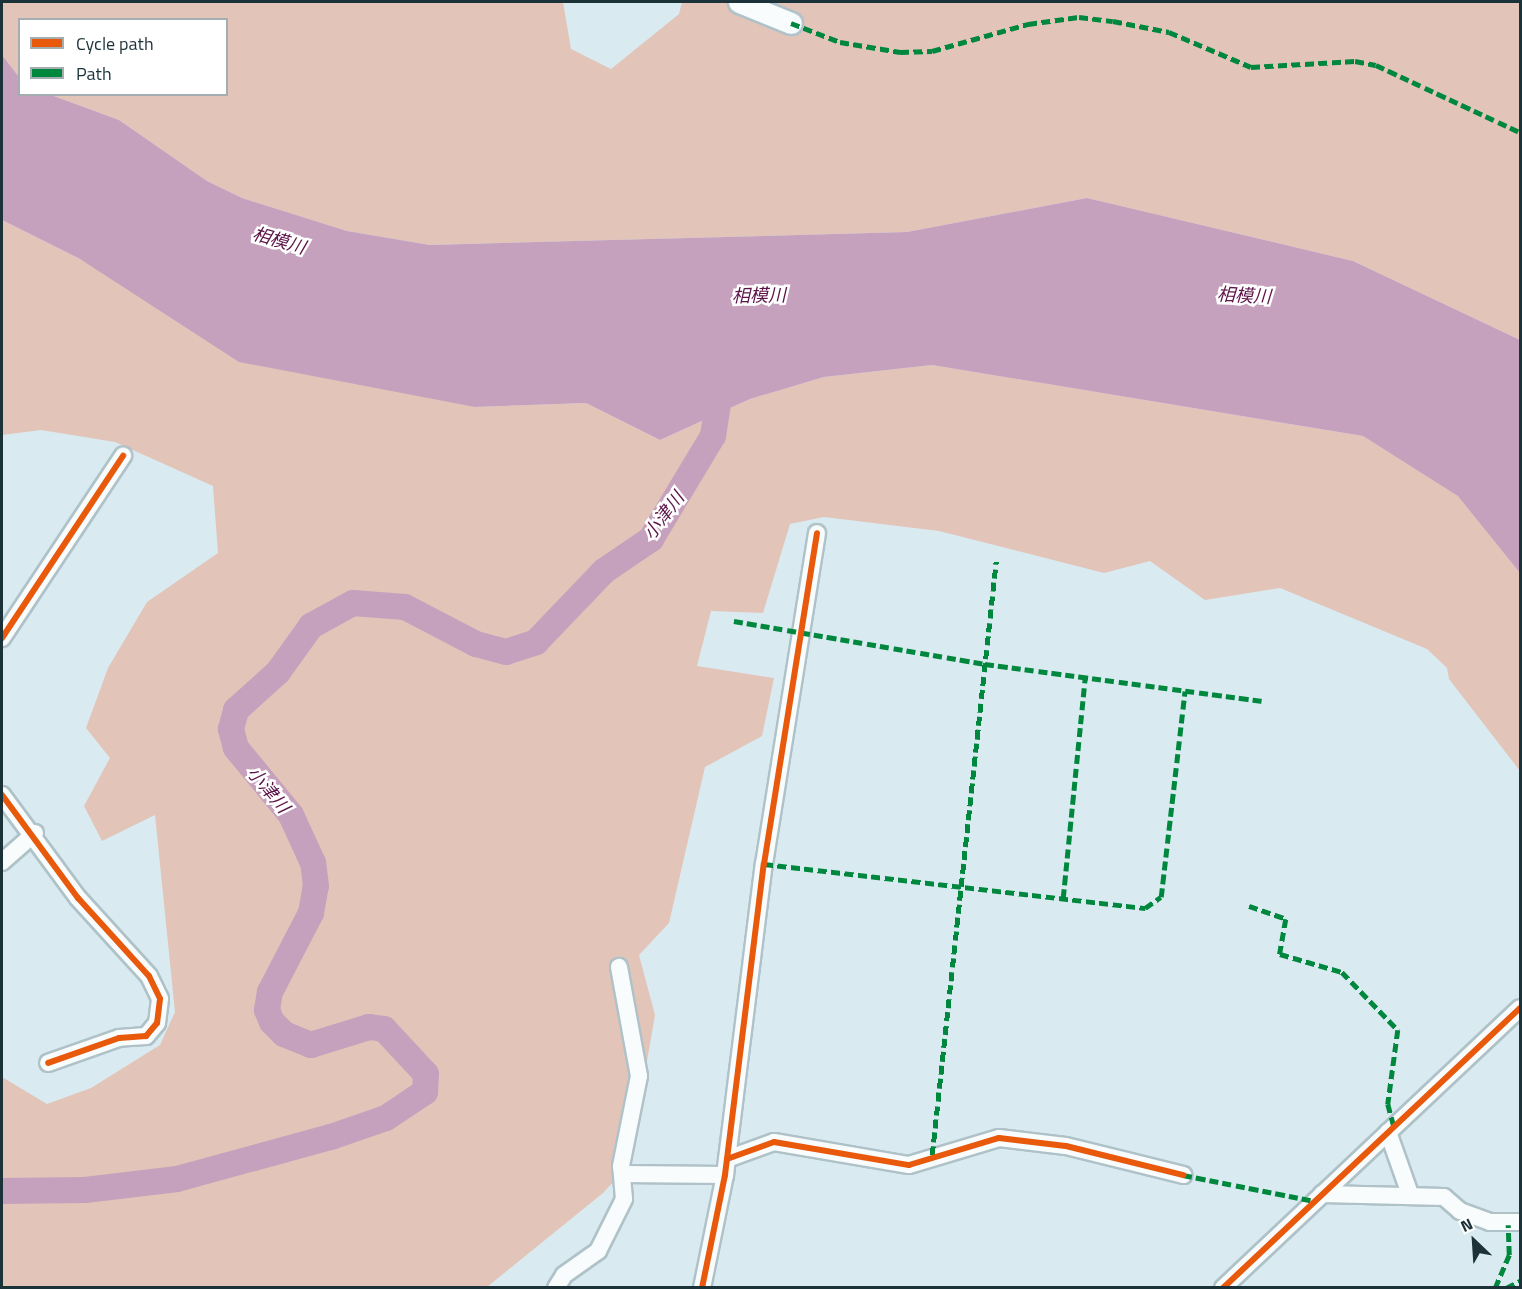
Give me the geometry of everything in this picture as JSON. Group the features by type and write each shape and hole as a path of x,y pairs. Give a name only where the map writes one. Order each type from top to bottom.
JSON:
{"main road":[{"path":"739,2 791,23"}],"street":[{"path":"2,638 123,456"},
{"path":"702,1287 726,1167 764,864 817,533"},
{"path":"2,795 35,833 78,898 149,976 159,999 157,1023 146,1036 119,1038 48,1063"},
{"path":"2,862 35,833"},
{"path":"556,1287 564,1275 598,1251 624,1199 623,1174 639,1076 619,968"},
{"path":"1223,1287 1521,1008"},
{"path":"1388,1132 1410,1194"},
{"path":"623,1174 726,1167 774,1142 909,1165 999,1138 1055,1143 1183,1175"},
{"path":"1322,1194 1410,1194 1444,1197 1460,1211 1490,1222 1521,1222"}],"shaded area":[{"path":"2,2 563,2 571,49 611,69 679,14 682,2 1520,2 1520,340 1353,261 1087,198 907,232 430,245 347,231 242,198 207,181 119,120 54,96 228,96 228,18 18,18 18,76 2,55"},
{"path":"2,220 80,259 475,407 586,403 660,440 750,399 824,377 932,365 1363,436 1459,496 1520,573 1520,771 1449,679 1447,668 1427,649 1280,588 1205,600 1150,561 1104,573 939,531 824,517 790,524 763,613 711,611 697,666 774,678 762,736 705,767 669,923 639,955 655,1015 629,1165 603,1193 487,1287 2,1287 2,1077 47,1104 91,1088 160,1045 175,1012 155,815 102,841 84,806 110,758 86,728 108,668 147,602 218,553 213,486 115,442 41,430 2,435"}],"water":[{"name":"相模川","path":"2,55 18,76 18,96 54,96 119,120 207,181 242,198 347,231 430,245 907,232 1087,198 1353,261 1520,340 1520,573 1458,496 1363,436 932,365 824,377 750,399 660,440 586,403 475,407 239,362 80,259 2,220"}],"waterway":[{"name":"小津川","path":"2,1191 85,1190 177,1179 331,1137 386,1118 425,1092 426,1074 384,1029 369,1027 311,1045 284,1034 272,1022 267,1010 270,992 311,913 316,886 313,863 291,815 236,748 231,729 236,710 278,672 311,626 353,603 405,607 476,644 506,652 536,642 604,571 651,539 713,436 722,378"}],"marked path":[{"path":"791,23 840,42 900,52 932,51 1028,24 1079,17 1113,21 1169,32 1251,67 1355,61 1376,65 1520,132"},
{"path":"932,1155 996,561"},
{"path":"734,621 985,664 1263,701"},
{"path":"1063,898 1085,678"},
{"path":"764,864 1145,908 1161,897 1185,691"},
{"path":"1249,906 1286,919 1280,954 1342,972 1398,1030 1388,1104 1394,1126"},
{"path":"1183,1175 1314,1201"},
{"path":"1495,1288 1509,1255 1508,1225"},
{"path":"1506,1288 1520,1281"}],"cycle path":[{"path":"2,638 123,456"},
{"path":"702,1288 725,1175 764,864 817,533"},
{"path":"2,795 78,898 149,976 160,999 157,1023 146,1036 119,1038 48,1063"},
{"path":"1223,1288 1520,1008"},
{"path":"727,1159 774,1142 909,1165 999,1138 1066,1146 1183,1175"}]}
